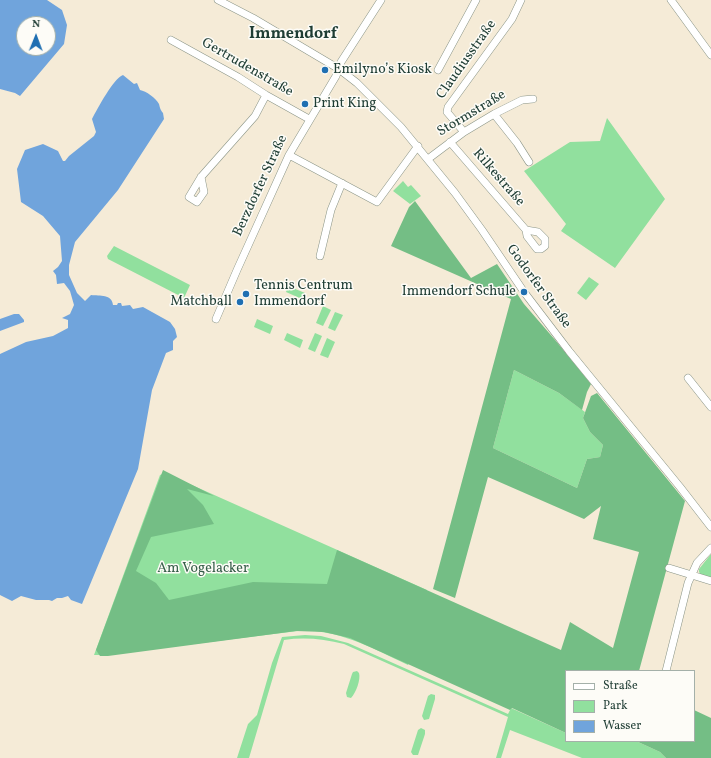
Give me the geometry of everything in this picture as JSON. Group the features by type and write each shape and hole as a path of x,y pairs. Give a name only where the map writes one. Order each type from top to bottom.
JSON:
{"street":[{"name":"Godorfer Straße","path":"218,0 253,18 339,69 395,120 418,146 482,230 524,292 554,332 711,527"},
{"name":"Berzdorfer Straße","path":"216,319 289,155 309,119 336,76 341,62 382,0"},
{"path":"438,70 476,0"},
{"name":"Claudiusstraße","path":"464,132 447,112 448,107 512,19 521,0"},
{"path":"671,0 709,47 711,55"},
{"name":"Gertrudenstraße","path":"171,40 309,119"},
{"path":"201,177 255,116 266,95"},
{"name":"Stormstraße","path":"428,159 464,132 494,114 522,100 534,99"},
{"path":"494,114 517,143 529,162"},
{"name":"Rilkestraße","path":"450,142 526,230"},
{"path":"289,155 377,202 418,146"},
{"path":"320,256 331,210 342,183"},
{"path":"688,378 711,407"},
{"path":"666,670 682,607 692,575 697,563 711,548"},
{"path":"670,568 711,581"}],"green space":[{"path":"607,118 665,199 615,268 561,231 566,224 524,171 570,142 600,141"},
{"path":"403,181 408,187 411,185 421,196 410,204 393,191"},
{"path":"415,201 471,278 497,264 524,304 591,384 582,410 559,393 514,370 493,448 577,488 587,459 600,457 603,445 590,432 583,418 591,396 597,393 685,501 639,670 565,670 565,733 512,708 510,710 350,638 324,632 296,631 108,656 100,656 96,650 163,470 214,496 187,489 203,505 214,524 151,537 136,571 156,583 169,600 253,582 327,584 337,550 561,650 570,622 613,648 639,552 593,539 601,506 584,519 488,477 455,598 433,589 511,299 391,246 409,207"},
{"path":"114,246 190,285 184,298 108,259 107,256"},
{"path":"589,277 599,284 586,300 577,293"},
{"path":"288,286 305,293 302,299 286,292"},
{"path":"323,306 331,310 323,326 316,323"},
{"path":"335,312 343,315 335,331 328,328"},
{"path":"257,319 273,326 270,334 254,327"},
{"path":"287,333 303,340 300,348 284,340"},
{"path":"315,333 322,336 315,352 308,349"},
{"path":"327,338 335,342 328,358 320,355"},
{"path":"514,370 559,393 585,412 583,418 590,432 603,445 600,457 587,459 577,488 493,448"},
{"name":"Am Vogelacker","path":"165,473 427,590 408,665 358,642 334,634 306,630 105,655 94,655 160,475"},
{"path":"711,554 711,578 701,575 699,569"},
{"path":"305,635 321,636 348,643 508,714 511,708 565,733 565,742 638,742 660,752 666,758 582,758 510,730 501,758 496,758 508,717 344,644 322,640 292,639 284,640 249,758 237,758 248,724 257,715 272,663 282,637"},
{"path":"357,671 359,673 359,682 353,696 351,698 347,697 346,693 352,674 353,672"},
{"path":"431,694 435,695 435,699 429,719 424,720 422,716 428,696"},
{"path":"695,710 711,718 711,758 666,758 660,752 638,742 695,742"},
{"path":"421,728 425,730 425,734 418,755 413,755 411,752 418,730"}],"water":[{"path":"0,0 47,0 62,10 67,25 64,44 56,53 56,16 16,16 16,56 54,56 20,96 0,89"},
{"path":"123,75 134,84 137,83 140,90 148,93 156,99 163,113 164,119 118,190 75,242 69,265 69,275 77,293 85,301 91,295 102,296 108,297 112,301 113,305 121,303 122,306 130,305 133,309 143,307 170,322 175,329 177,337 173,341 173,350 166,353 152,390 138,469 82,604 71,600 68,596 57,598 52,601 36,600 21,596 12,601 0,595 0,354 26,342 53,336 68,328 68,320 62,318 70,314 74,305 70,291 64,283 57,284 56,275 53,271 62,261 60,236 43,216 21,202 17,169 25,150 43,144 58,151 63,161 65,161 94,136 96,132 92,119 110,88"},
{"path":"14,314 19,314 24,322 0,331 0,319"}],"place":[{"name":"Emilyno’s Kiosk","path":"325,70"},
{"name":"Print King","path":"305,104"},
{"name":"Immendorf Schule","path":"524,292"},
{"name":"Tennis Centrum Immendorf","path":"246,294"},
{"name":"Matchball","path":"240,302"}],"district":[{"name":"Immendorf","path":"293,35"}]}
